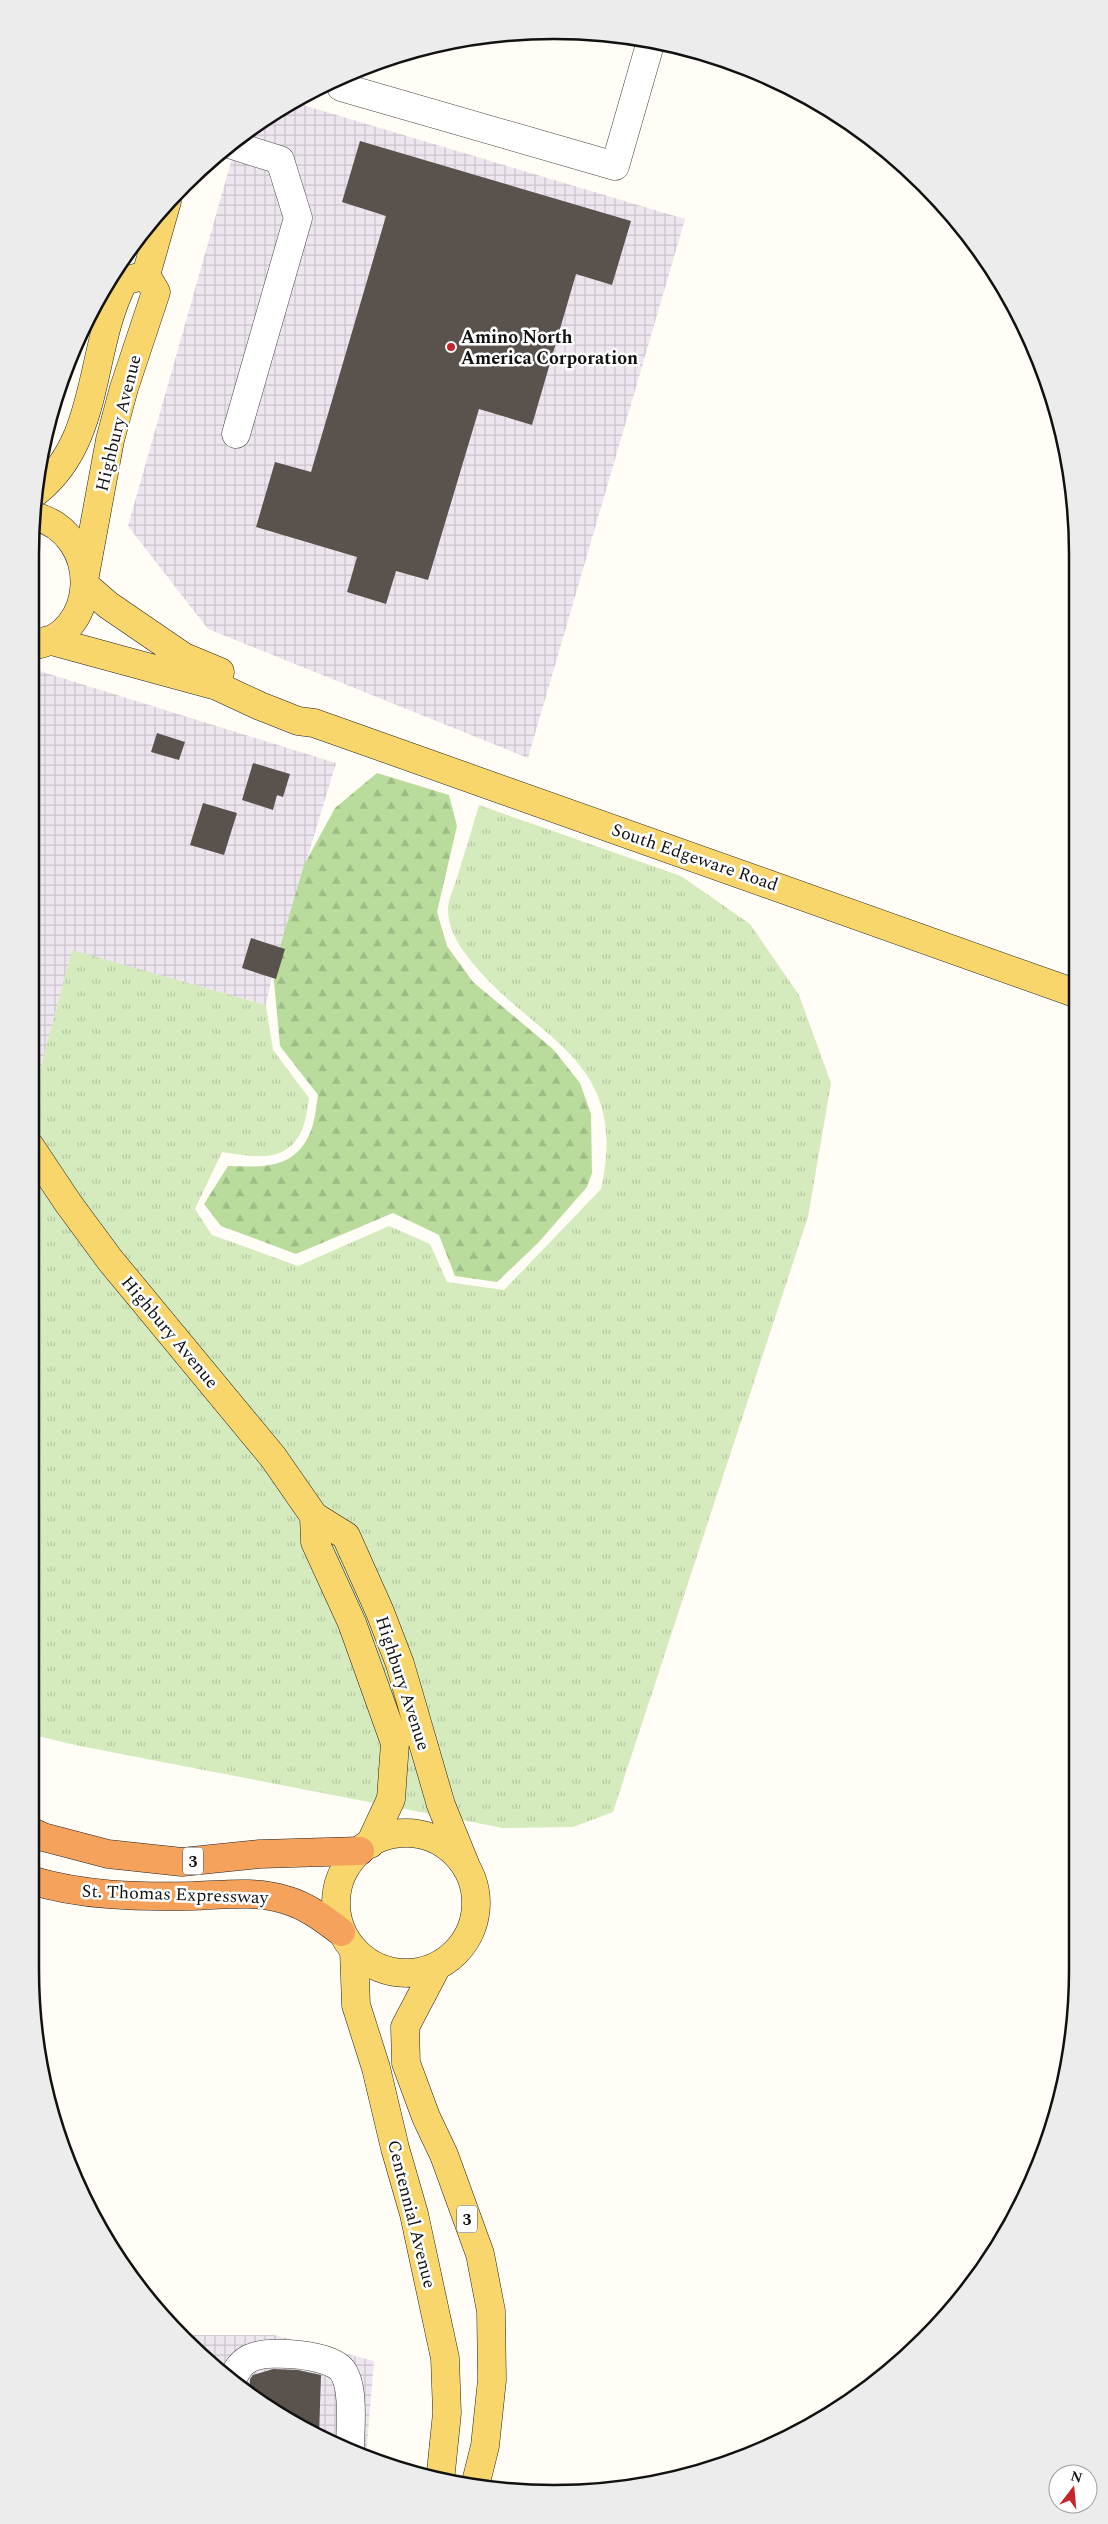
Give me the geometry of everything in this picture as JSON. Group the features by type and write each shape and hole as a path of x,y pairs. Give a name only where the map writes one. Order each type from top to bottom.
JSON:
{"highway":[{"name":"St. Thomas Expressway","path":"39,1835 108,1854 182,1862 260,1854 365,1847"},
{"name":"St. Thomas Expressway","path":"39,1882 90,1894 147,1896 258,1894 287,1900 315,1912 348,1941"}],"main road":[{"path":"146,275 163,219"},
{"name":"Highbury Avenue","path":"39,644 57,635 74,619 84,598 85,580 110,440 127,380 156,292 146,275 124,281 112,303 103,332 90,401 80,433 62,468 43,485"},
{"path":"40,519 59,528 72,541 81,557 85,580"},
{"name":"South Edgeware Road","path":"85,580 108,605 184,657 303,708 314,723"},
{"name":"South Edgeware Road","path":"39,646 217,686 298,721 314,723 1069,991"},
{"name":"Highbury Avenue","path":"39,1160 110,1260 273,1457 314,1516 346,1536 362,1570 400,1664 440,1806 467,1869"},
{"name":"Highbury Avenue","path":"314,1516 314,1542 352,1623 395,1743 391,1799 365,1847"},
{"path":"409,1833 432,1838 452,1851 467,1869 475,1890 475,1912 469,1934 456,1953 437,1966 416,1973 393,1972 372,1965 348,1941 336,1909 338,1885 348,1864 365,1847 386,1836 409,1833"},
{"name":"Centennial Avenue","path":"348,1941 356,2005 376,2068 395,2148 414,2214 446,2358 447,2413 441,2472"},
{"name":"3","path":"437,1966 405,2027 406,2064 426,2117 444,2155 480,2254 491,2311 492,2380 485,2446 477,2479"}],"lane":[{"path":"342,85 341,87 615,166 649,48"},
{"path":"236,434 298,218 280,160 238,147"},
{"path":"234,2374 237,2368 254,2356 296,2354 324,2358 342,2370 349,2388 350,2443"}],"shaded area":[{"path":"302,105 685,219 528,758 208,629 128,526 234,150 296,108"},
{"path":"39,671 336,763 273,971 266,1005 72,951 39,1074"},
{"path":"191,2335 274,2335 374,2361 367,2450 326,2432 268,2398 240,2379"}],"green space":[{"path":"377,773 449,795 457,826 437,912 447,946 473,982 553,1049 580,1083 591,1114 592,1173 587,1187 538,1243 497,1282 455,1276 439,1235 393,1213 296,1254 221,1226 204,1204 228,1166 265,1166 286,1160 303,1145 310,1133 318,1095 280,1046 273,971 304,865 335,808"},
{"path":"479,805 681,876 750,924 799,995 831,1083 808,1217 613,1812 573,1827 503,1828 75,1745 39,1736 39,1074 72,950 266,1005 273,1050 309,1098 305,1119 301,1132 294,1142 286,1150 277,1154 256,1156 222,1152 195,1209 212,1235 298,1266 389,1226 430,1244 447,1282 504,1290 601,1189 607,1144 602,1108 589,1078 570,1054 493,985 467,956 456,940 449,920 448,907"}],"building":[{"name":"Amino North America Corporation","path":"360,141 631,221 612,285 576,274 532,425 479,409 428,580 396,571 386,604 347,592 357,557 256,527 275,462 311,472 386,216 342,202"},
{"path":"157,733 185,742 179,760 151,752"},
{"path":"253,763 290,774 283,797 277,795 273,810 242,800"},
{"path":"203,803 237,813 224,855 190,845"},
{"path":"251,938 285,949 276,979 242,968"},
{"path":"273,2369 298,2370 321,2375 319,2428 296,2416 250,2386 250,2379 253,2375"}],"place":[{"name":"Amino North America Corporation","path":"451,347"}]}
